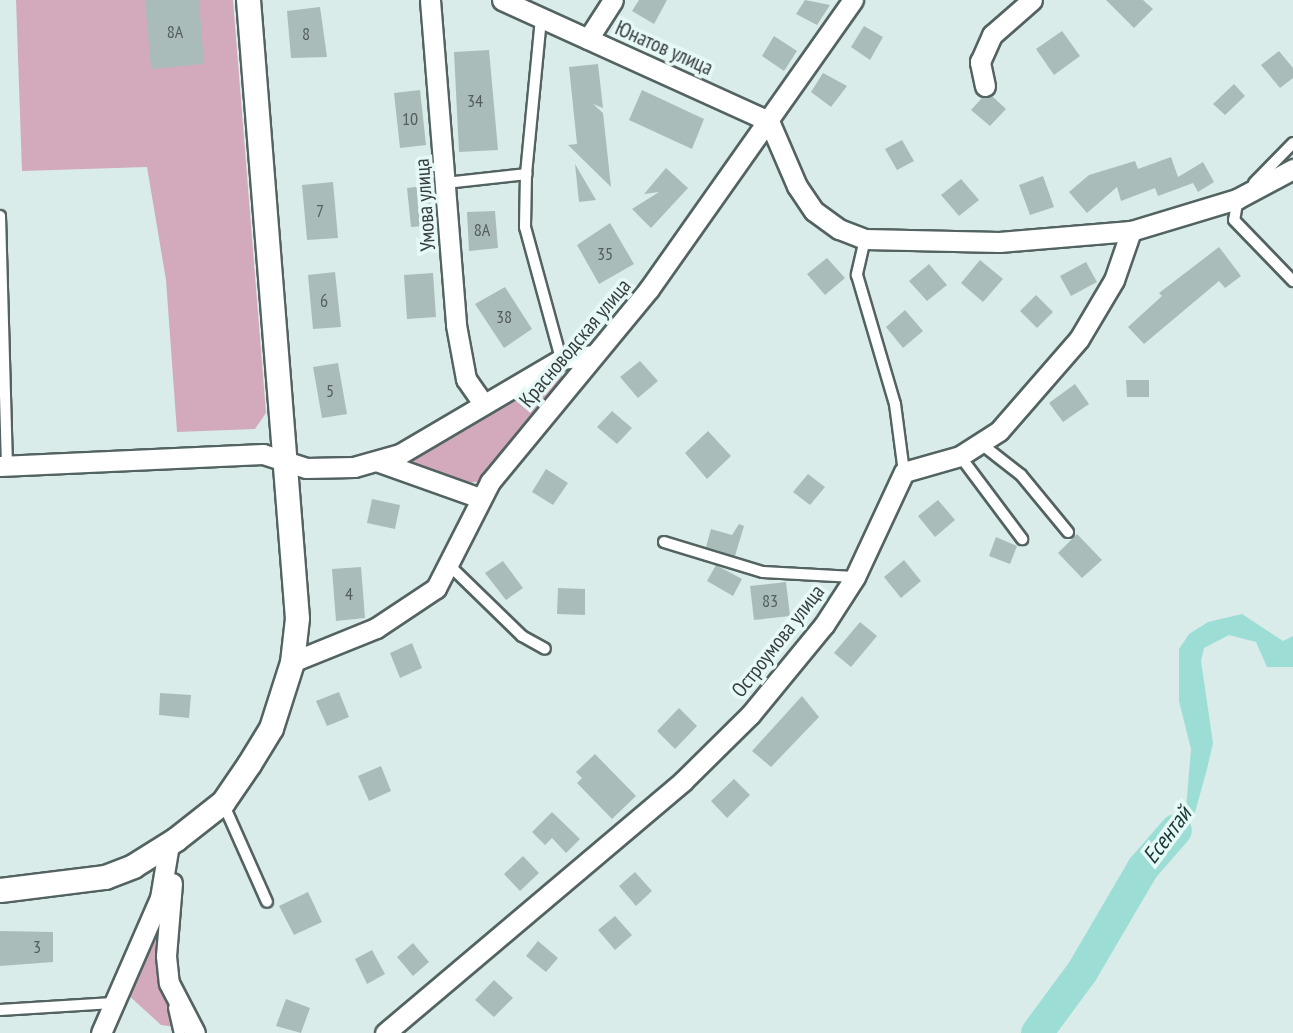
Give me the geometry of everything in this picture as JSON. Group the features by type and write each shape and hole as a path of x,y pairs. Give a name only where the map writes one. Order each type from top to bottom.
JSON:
{"street":[{"path":"0,890 106,877 169,844 223,802 271,728 292,662 298,618 248,0"},
{"name":"Умова улица","path":"430,0 456,325 466,379 482,402"},
{"name":"Юнатов улица","path":"502,0 769,121"},
{"path":"587,39 613,0"},
{"name":"Красноводская улица","path":"292,662 403,613 436,588 480,498 592,355 649,289 853,0"},
{"path":"985,86 980,62 992,35 1032,0"},
{"path":"769,121 797,186 814,211 839,229 865,239 999,242 1131,231 1237,200 1293,169"},
{"path":"904,472 960,456 999,430 1079,339 1114,280 1131,231"},
{"path":"3,465 263,454 284,462 318,468 379,462 400,454 482,402 561,359 592,355"},
{"path":"379,462 480,498"},
{"name":"Остроумова улица","path":"385,1033 683,781 750,715 824,625 855,577 904,472"},
{"path":"169,844 173,879 166,956 169,983 195,1033"},
{"path":"101,1033 160,898 169,844"}],"lane":[{"path":"541,18 526,174 525,227 561,359"},
{"path":"1293,143 1237,200 1234,220 1293,281"},
{"path":"446,183 526,174"},
{"path":"0,216 3,465"},
{"path":"865,239 857,275 895,404 904,472"},
{"path":"979,443 1021,475 1068,532"},
{"path":"960,456 1023,539"},
{"path":"664,542 762,572 855,577"},
{"path":"449,565 522,636 545,649"},
{"path":"223,802 267,902"},
{"path":"169,983 180,1033"},
{"path":"0,1010 113,1003"}],"shaded area":[{"path":"16,0 233,0 266,413 255,429 177,432 166,280 147,167 22,171"},
{"path":"558,366 563,378 477,482 462,483 401,466 405,457"},
{"path":"163,904 170,1003 175,1027 161,1025 126,993"}],"water":[{"path":"1242,614 1283,641 1293,636 1293,667 1267,667 1256,642 1229,635 1204,648 1201,661 1213,743 1207,769 1194,816 1176,843 1152,867 1147,859 1186,808 1191,749 1179,701 1179,649 1189,634 1208,622"}],"building":[{"path":"145,0 199,0 204,64 151,69"},
{"path":"639,0 667,0 654,24 632,11"},
{"path":"805,0 830,5 817,25 796,14"},
{"path":"1106,0 1143,0 1153,9 1134,28"},
{"path":"320,7 327,57 291,58 287,11"},
{"path":"864,26 883,37 870,60 851,47"},
{"path":"1062,31 1080,56 1054,75 1036,49"},
{"path":"774,36 797,51 784,71 762,56"},
{"path":"489,50 498,150 459,152 454,52"},
{"path":"1279,51 1293,68 1293,78 1280,88 1261,65"},
{"path":"598,64 603,108 593,104 603,113 611,187 568,145 577,144 569,67"},
{"path":"823,73 847,86 831,107 811,92"},
{"path":"1234,84 1245,96 1225,115 1213,104"},
{"path":"420,90 426,145 400,148 394,93"},
{"path":"642,90 704,119 692,149 629,120"},
{"path":"992,96 1006,109 990,126 971,110 982,98"},
{"path":"902,140 914,161 897,170 885,149"},
{"path":"1171,157 1178,177 1203,162 1214,182 1198,192 1193,183 1158,196 1155,188 1121,201 1117,187 1087,213 1069,192 1089,175 1135,161 1138,169"},
{"path":"575,164 596,200 579,202"},
{"path":"666,168 688,188 651,228 632,209 659,192 644,194"},
{"path":"1043,176 1054,207 1030,215 1019,185"},
{"path":"961,179 979,200 959,216 941,195"},
{"path":"333,182 338,238 307,240 302,185"},
{"path":"432,185 436,225 411,227 407,188"},
{"path":"495,211 498,248 469,251 467,212"},
{"path":"610,223 634,264 599,284 577,245"},
{"path":"1219,247 1241,276 1225,288 1219,281 1144,344 1128,327 1162,296 1159,293"},
{"path":"827,258 845,278 825,295 807,274"},
{"path":"980,260 1003,279 983,302 961,283"},
{"path":"1086,262 1097,282 1071,296 1060,276"},
{"path":"929,264 947,285 927,301 909,281"},
{"path":"335,272 341,327 313,329 308,275"},
{"path":"433,273 436,317 407,319 404,275"},
{"path":"505,287 532,329 504,348 475,304"},
{"path":"1036,295 1053,312 1037,328 1020,311"},
{"path":"905,310 923,331 903,348 886,327"},
{"path":"640,361 658,381 638,398 620,377"},
{"path":"338,363 347,414 322,418 313,367"},
{"path":"1126,380 1149,380 1149,397 1127,397"},
{"path":"1075,384 1089,404 1063,422 1049,403"},
{"path":"612,411 632,428 617,444 597,427"},
{"path":"708,431 731,456 707,479 685,453"},
{"path":"546,469 568,483 553,505 532,492"},
{"path":"808,474 825,487 810,505 793,492"},
{"path":"372,499 400,505 395,529 367,523"},
{"path":"938,500 955,520 935,537 918,516"},
{"path":"739,524 744,526 735,556 706,547 711,529 732,535"},
{"path":"1077,534 1102,560 1082,578 1058,553"},
{"path":"996,537 1017,546 1010,564 989,556"},
{"path":"904,560 921,581 901,598 884,577"},
{"path":"503,561 523,588 506,600 485,573"},
{"path":"716,565 742,579 733,596 707,581"},
{"path":"361,567 365,618 336,621 332,569"},
{"path":"786,582 790,616 754,620 750,586"},
{"path":"558,588 585,589 585,615 557,614"},
{"path":"860,622 877,636 851,667 834,653"},
{"path":"412,643 422,668 400,678 390,653"},
{"path":"339,692 349,717 327,726 316,701"},
{"path":"160,693 191,695 189,718 159,715"},
{"path":"802,696 819,717 771,767 752,751"},
{"path":"679,708 697,726 675,749 657,731"},
{"path":"595,754 636,796 612,819 577,783 582,778 576,772"},
{"path":"381,766 391,791 369,801 358,776"},
{"path":"734,779 750,795 727,818 711,801"},
{"path":"552,812 580,839 566,853 552,838 545,845 532,832"},
{"path":"523,856 539,873 520,891 504,874"},
{"path":"635,872 652,891 636,906 619,886"},
{"path":"308,892 322,922 294,935 279,906"},
{"path":"615,916 632,935 615,950 598,930"},
{"path":"0,931 53,932 53,962 0,966"},
{"path":"538,941 558,958 546,972 526,956"},
{"path":"413,943 429,962 413,976 397,957"},
{"path":"372,950 385,974 367,984 355,959"},
{"path":"494,980 513,998 494,1017 475,1000"},
{"path":"286,999 310,1008 301,1033 276,1026"}],"waterway":[{"name":"Есентай","path":"1037,1033 1082,972 1143,868 1176,830"}]}
